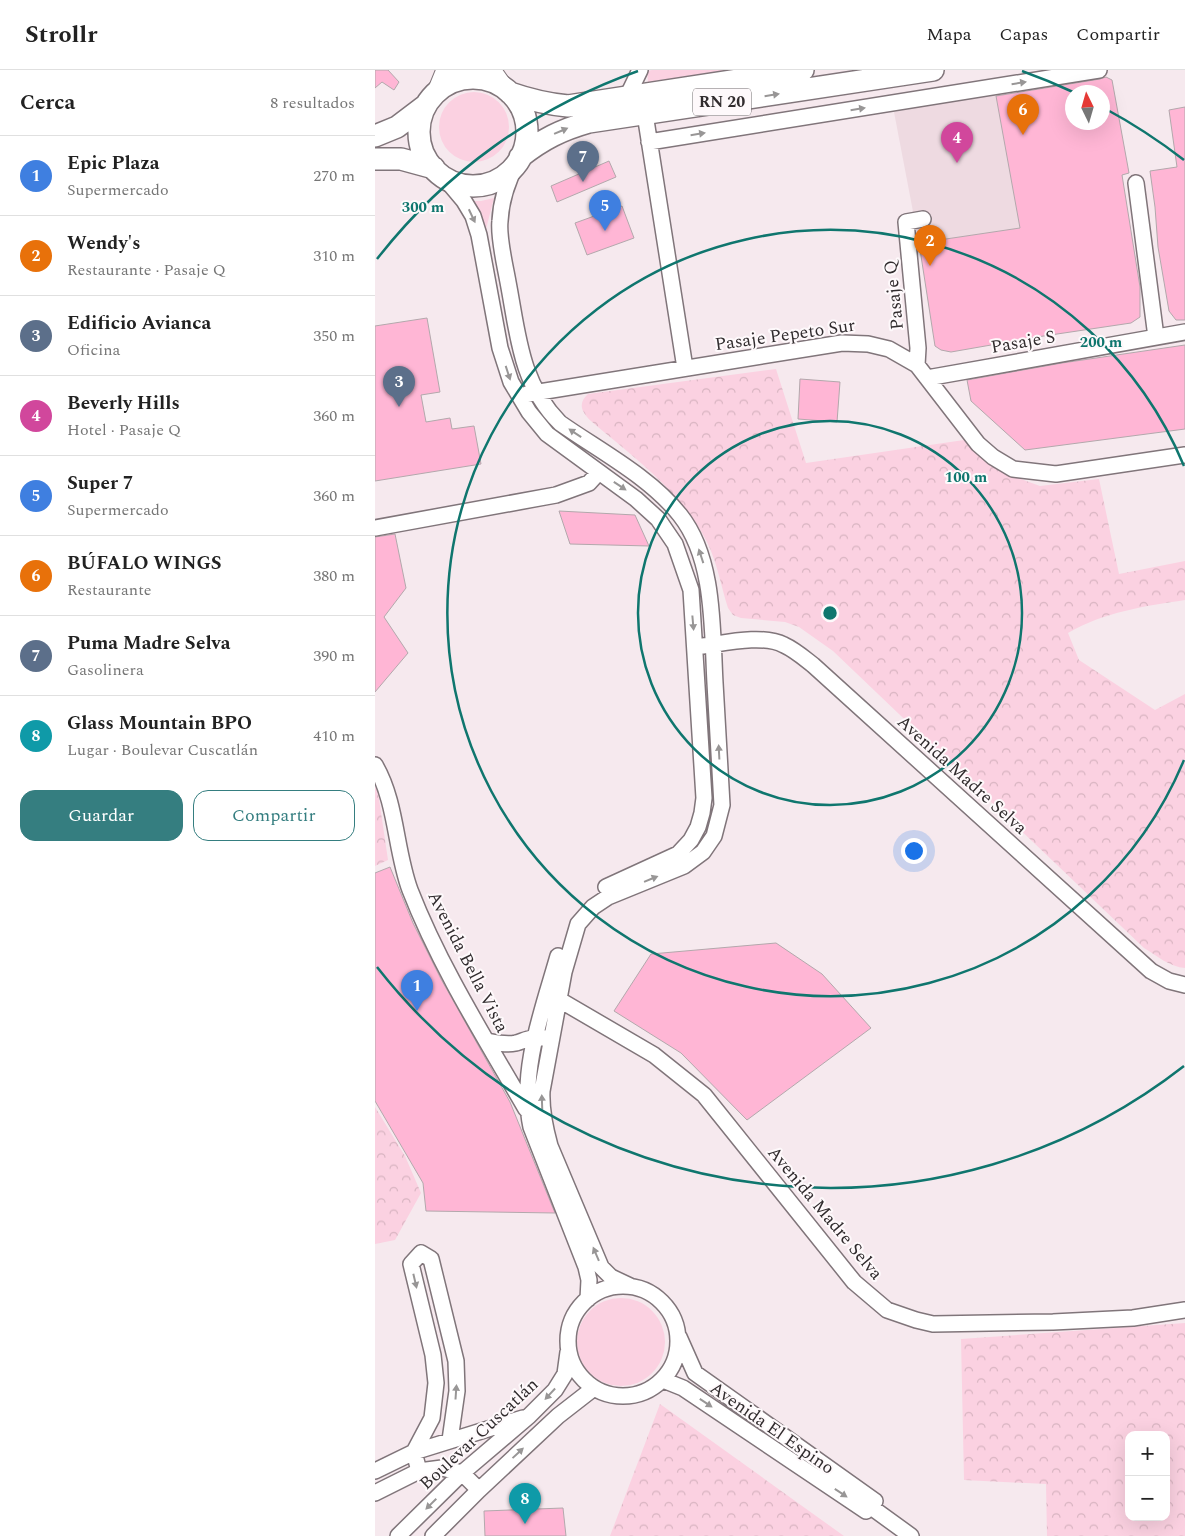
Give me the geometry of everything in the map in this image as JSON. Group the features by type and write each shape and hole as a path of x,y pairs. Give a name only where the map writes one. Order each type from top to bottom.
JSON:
{"highway":[{"name":"RN 20","path":"375,136 397,128 452,82 469,78 501,83 531,101 568,106 803,70"},
{"name":"RN 20","path":"375,159 401,159 439,172 455,182 465,185 484,184 503,176 519,160 550,136 567,128 589,122 933,70"},
{"path":"501,83 521,107 527,126 525,145 519,160"},
{"path":"432,98 420,122 419,140 425,157 439,172"}],"main road":[{"path":"432,98 446,70"}],"street":[{"path":"627,97 640,70"},
{"path":"649,142 1099,70"},
{"path":"645,114 685,368"},
{"path":"519,160 508,180 503,196 499,224 522,360 536,393 552,415 560,423 625,467 663,497 681,516 696,541 704,567 710,605 722,805 714,836 703,852 684,866 608,897 593,907 583,917 577,924 552,998"},
{"path":"439,172 464,201 473,216 479,235 500,348 511,382 518,395 547,434 636,498 658,519 675,544 691,590 704,798 698,827 691,840 678,854 601,889 575,912 567,926 543,1038 527,1088 531,1127 587,1266 589,1280 588,1299"},
{"path":"1136,183 1156,337"},
{"name":"Pasaje Q","path":"917,365 918,348 901,223 923,219"},
{"name":"Pasaje S","path":"927,378 1185,332"},
{"name":"Pasaje Pepeto Sur","path":"518,395 843,343 868,344 889,349 917,365 978,444 993,457 1013,469 1056,474 1185,455"},
{"path":"375,528 556,495 589,483 599,472"},
{"name":"Avenida Madre Selva","path":"695,647 769,640 783,644 795,651 813,665 1151,971 1169,981 1185,985"},
{"name":"Avenida Bella Vista","path":"375,765 389,799 402,865 432,941 528,1112"},
{"name":"Avenida Madre Selva","path":"552,998 654,1054 704,1095 854,1282 887,1310 933,1324 1053,1322 1133,1318 1185,1310"},
{"path":"487,1041 501,1044 543,1038"},
{"path":"543,1038 541,1106 548,1139 601,1267 611,1277 649,1292 665,1304 675,1320 679,1336 677,1356 673,1366 663,1380 651,1389 637,1395 622,1397 607,1394 594,1388 577,1372 569,1351 568,1339 573,1317 588,1299 597,1292 608,1288 630,1286"},
{"path":"419,1470 415,1452 432,1418 437,1383 433,1355 411,1264 421,1253 431,1259 456,1361 457,1391 450,1440"},
{"name":"Avenida El Espino","path":"663,1380 683,1388 866,1511 875,1501 695,1373 679,1336"},
{"name":"Boulevar Cuscatlán","path":"398,1536 463,1473 529,1416 555,1390 565,1374 569,1351"},
{"path":"433,1536 558,1416 594,1388"},
{"path":"375,1471 415,1452 529,1416"},
{"path":"474,1433 482,1445 484,1456 498,1472"},
{"path":"375,1493 419,1470 442,1468 463,1473 479,1490"},
{"name":"Avenida El Espino","path":"871,1507 911,1536"}],"shaded area":[{"path":"995,91 1020,228 919,243 894,112"}],"green space":[{"path":"727,70 648,82 647,71"},
{"path":"474,92 487,95 499,102 506,114 509,127 506,140 499,152 487,159 474,162 461,159 449,152 442,140 439,127 442,114 449,102 461,95"},
{"path":"494,198 486,229 468,201"},
{"path":"776,369 806,463 964,440 988,462 1007,474 1040,486 1099,479 1119,574 1185,561 1185,600 1110,615 1068,633 1079,660 1155,710 1185,694 1185,968 1169,963 1144,948 833,651 799,627 785,622 741,618 733,615 728,608 707,542 684,507 655,476 591,421 582,408 583,401 588,394"},
{"path":"375,787 378,792 388,860 375,866"},
{"path":"375,1107 405,1156 421,1193 395,1240 375,1244"},
{"path":"621,1298 638,1301 646,1305 658,1317 662,1325 665,1342 662,1359 658,1367 646,1379 638,1383 621,1386 604,1383 596,1379 584,1367 580,1359 577,1342 580,1325 584,1317 596,1305 604,1301"},
{"path":"1185,1323 1185,1536 1047,1536 1046,1484 964,1480 961,1339"},
{"path":"660,1404 844,1536 610,1536"}],"building":[{"path":"375,70 388,70 399,82 394,90 382,82 375,88"},
{"path":"1106,77 1112,80 1129,173 1122,175 1140,287 1140,317 1131,323 951,352 941,350 935,346 919,243 1020,228 996,96"},
{"path":"1185,107 1185,320 1176,320 1169,311 1158,247 1150,171 1177,167 1169,110"},
{"path":"609,161 616,177 557,202 551,186"},
{"path":"622,206 634,238 587,255 575,223"},
{"path":"427,318 440,392 421,395 426,422 450,418 452,429 474,426 481,464 375,481 375,326"},
{"path":"1185,345 1185,429 1025,450 971,401 967,380 1062,363"},
{"path":"800,379 840,382 837,422 798,419"},
{"path":"559,511 635,515 649,546 570,544"},
{"path":"395,534 406,588 384,617 408,653 375,692 375,537"},
{"path":"390,867 413,923 441,979 510,1102 555,1213 426,1211 423,1183 375,1101 375,873"},
{"path":"776,943 822,974 871,1028 747,1120 681,1053 614,1011 651,954"},
{"path":"563,1508 566,1536 485,1536 484,1511"}],"place":[{"name":"BÚFALO WINGS","path":"1023,135"},
{"name":"Beverly Hills","path":"957,163"},
{"name":"Puma Madre Selva","path":"583,182"},
{"name":"Super 7","path":"605,231"},
{"name":"Wendy's","path":"930,266"},
{"name":"Edificio Avianca","path":"399,407"},
{"name":"Epic Plaza","path":"417,1011"},
{"name":"Glass Mountain BPO","path":"525,1524"}]}
